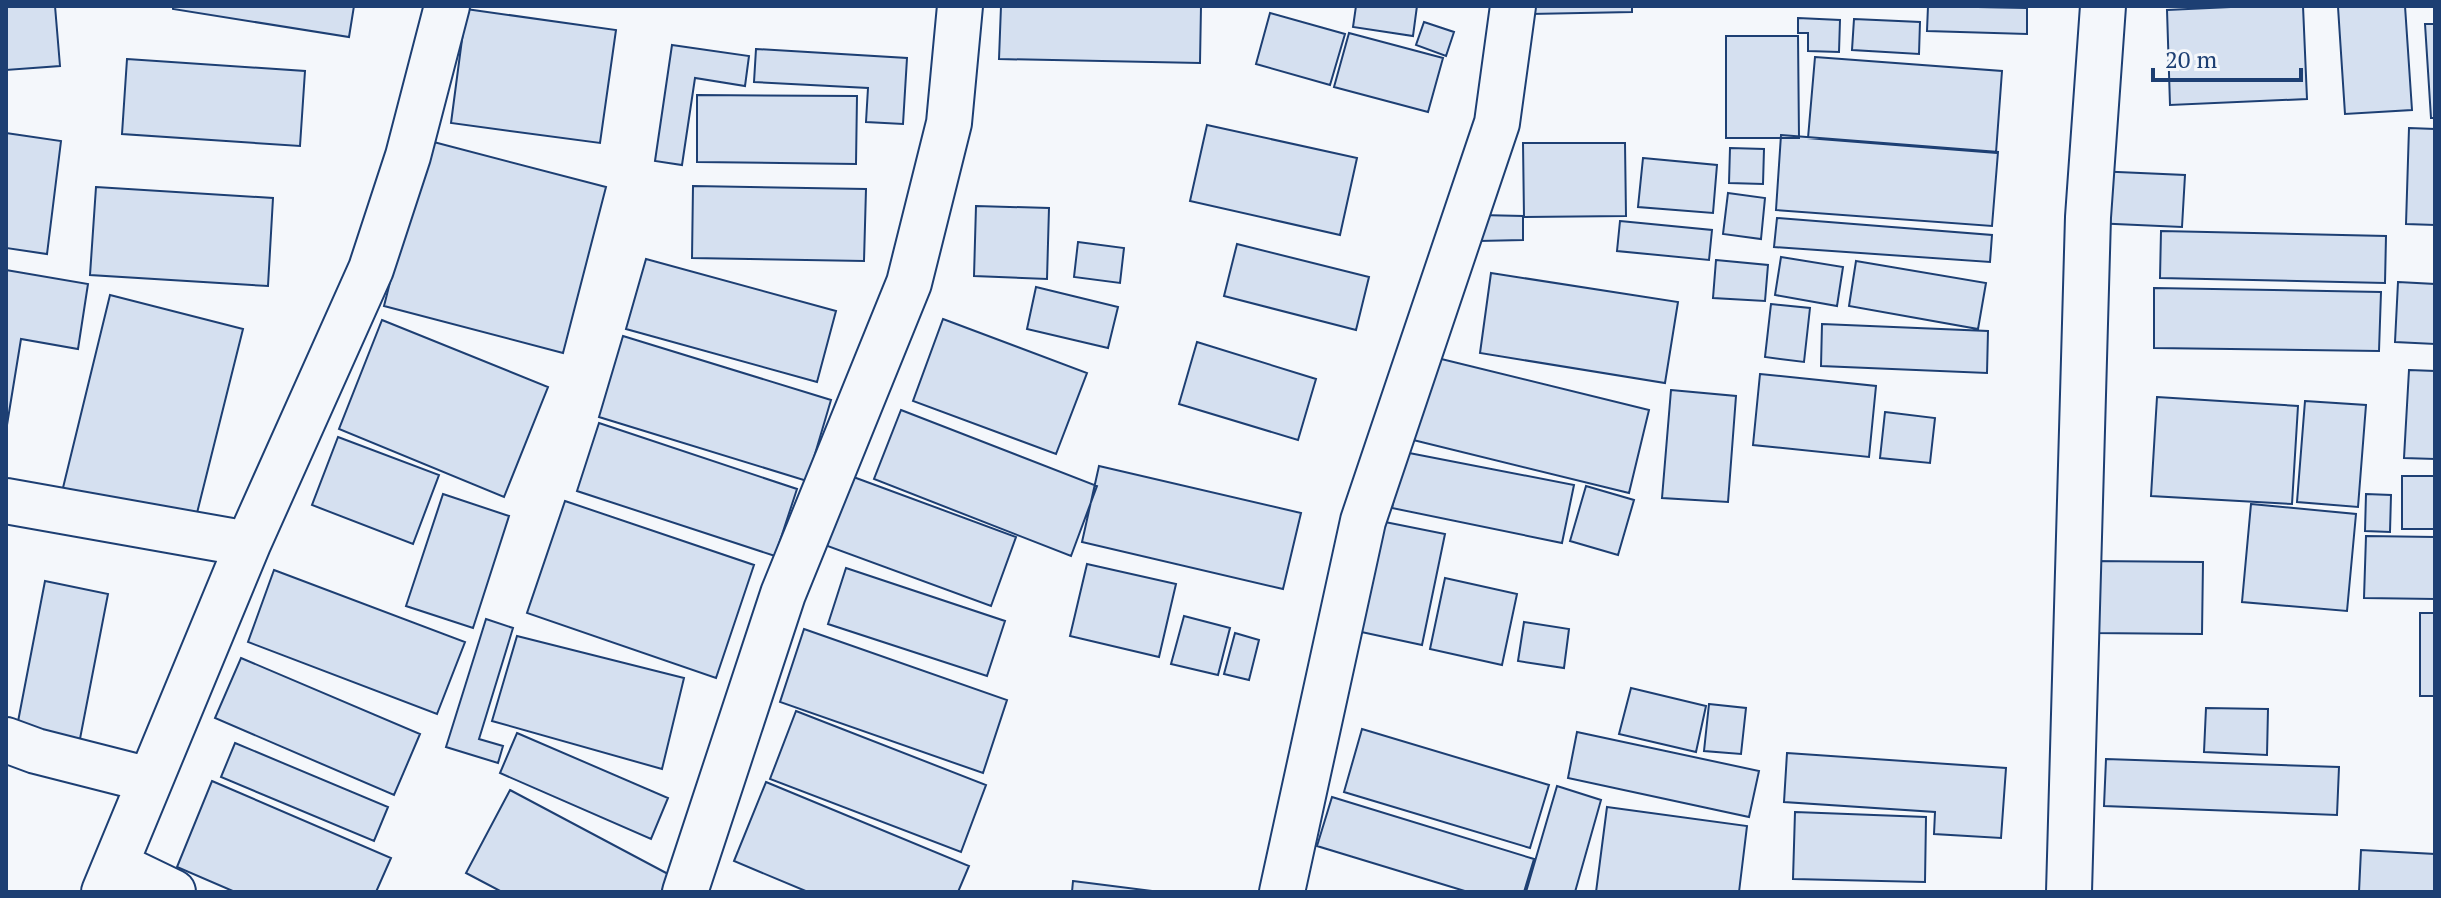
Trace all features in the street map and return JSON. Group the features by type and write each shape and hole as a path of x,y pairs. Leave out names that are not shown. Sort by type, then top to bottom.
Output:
{"street":[{"path":"173,892 110,879 248,544 371,269 408,156 447,6"},
{"path":"685,892 783,594 909,283 949,123 960,6"},
{"path":"1282,892 1363,521 1497,123 1513,6"},
{"path":"2069,892 2088,217 2103,6"},
{"path":"6,501 248,544"},
{"path":"6,740 36,751 150,780"}],"building":[{"path":"6,6 55,6 60,66 6,70"},
{"path":"173,6 354,6 349,37 173,9"},
{"path":"1001,6 1201,6 1200,63 999,59"},
{"path":"1356,6 1417,6 1413,36 1353,27"},
{"path":"1530,6 1632,6 1632,12 1530,14"},
{"path":"1928,6 2027,8 2027,34 1927,31"},
{"path":"2303,6 2307,99 2170,105 2167,10"},
{"path":"2405,6 2412,110 2345,114 2338,7"},
{"path":"466,9 616,30 600,143 451,123"},
{"path":"1270,13 1345,34 1330,85 1256,64"},
{"path":"1798,18 1840,20 1839,52 1808,51 1808,33 1798,33"},
{"path":"1854,19 1920,22 1919,54 1852,50"},
{"path":"1424,22 1454,32 1446,56 1416,45"},
{"path":"2425,24 2435,24 2435,118 2431,118"},
{"path":"1349,33 1443,58 1428,112 1334,87"},
{"path":"1726,36 1798,36 1799,138 1726,138"},
{"path":"672,45 749,56 745,86 695,78 682,165 655,161"},
{"path":"756,49 907,58 903,124 866,122 868,88 754,82"},
{"path":"1815,57 2002,71 1996,153 1808,138"},
{"path":"127,59 305,71 300,146 122,134"},
{"path":"697,95 857,96 856,164 697,162"},
{"path":"1207,125 1357,158 1340,235 1190,201"},
{"path":"2409,128 2435,129 2435,225 2406,224"},
{"path":"6,133 61,141 47,254 6,248"},
{"path":"1781,135 1998,152 1992,226 1776,210"},
{"path":"426,140 606,187 563,353 384,306"},
{"path":"1523,143 1625,143 1626,216 1524,217"},
{"path":"1730,148 1764,149 1763,184 1729,183"},
{"path":"1643,158 1717,165 1713,213 1638,207"},
{"path":"2095,171 2185,175 2182,227 2093,223"},
{"path":"693,186 866,189 864,261 692,258"},
{"path":"96,187 273,198 268,286 90,275"},
{"path":"1728,193 1765,198 1761,239 1723,234"},
{"path":"976,206 1049,208 1047,279 974,276"},
{"path":"1480,215 1523,216 1523,240 1479,241"},
{"path":"1777,218 1992,235 1990,262 1774,247"},
{"path":"1620,221 1712,230 1709,260 1617,251"},
{"path":"2161,231 2386,236 2385,283 2160,278"},
{"path":"1078,242 1124,248 1120,283 1074,277"},
{"path":"1237,244 1369,277 1356,330 1224,296"},
{"path":"1781,257 1843,267 1837,306 1775,295"},
{"path":"646,259 836,311 817,382 626,329"},
{"path":"1716,260 1768,265 1765,301 1713,298"},
{"path":"1856,261 1986,283 1978,329 1849,306"},
{"path":"6,270 88,284 78,349 21,339 6,431"},
{"path":"1491,273 1678,302 1665,383 1480,353"},
{"path":"2398,282 2435,284 2435,344 2395,342"},
{"path":"1036,287 1118,307 1108,348 1027,329"},
{"path":"2154,288 2381,292 2379,351 2154,348"},
{"path":"110,295 243,329 193,529 61,496"},
{"path":"1771,304 1810,308 1804,362 1765,357"},
{"path":"943,319 1087,373 1056,454 913,401"},
{"path":"382,320 548,387 504,497 339,429"},
{"path":"1822,324 1988,331 1987,373 1821,366"},
{"path":"623,336 831,400 807,481 599,417"},
{"path":"1197,342 1316,379 1298,440 1179,404"},
{"path":"1425,355 1649,410 1629,493 1405,438"},
{"path":"2409,370 2435,371 2435,459 2404,458"},
{"path":"1760,374 1876,386 1869,457 1753,445"},
{"path":"1671,390 1736,396 1728,502 1662,498"},
{"path":"2157,397 2298,406 2292,504 2151,496"},
{"path":"2305,401 2366,405 2358,507 2297,502"},
{"path":"901,410 1097,486 1071,556 874,479"},
{"path":"1885,412 1935,418 1930,463 1880,458"},
{"path":"599,423 797,489 775,556 577,491"},
{"path":"338,437 439,475 413,544 312,505"},
{"path":"1404,452 1574,485 1562,543 1392,508"},
{"path":"1099,466 1301,513 1283,589 1082,542"},
{"path":"848,475 1016,537 991,606 822,544"},
{"path":"2402,476 2435,476 2435,529 2402,529"},
{"path":"1586,486 1634,500 1618,555 1570,541"},
{"path":"443,494 509,516 473,628 406,606"},
{"path":"2366,494 2391,495 2390,532 2365,531"},
{"path":"565,501 754,565 716,678 527,613"},
{"path":"2251,504 2356,514 2347,611 2242,602"},
{"path":"1375,520 1445,534 1422,645 1352,630"},
{"path":"2366,536 2435,537 2435,599 2364,598"},
{"path":"2091,561 2203,562 2202,634 2091,633"},
{"path":"1087,564 1176,584 1159,657 1070,636"},
{"path":"846,568 1005,621 987,676 828,624"},
{"path":"274,570 465,642 437,714 248,642"},
{"path":"1445,578 1517,594 1502,665 1430,649"},
{"path":"45,581 108,594 79,744 16,732"},
{"path":"2420,613 2435,613 2435,696 2420,696"},
{"path":"1184,616 1230,628 1218,675 1171,664"},
{"path":"486,619 513,628 479,739 503,746 498,763 446,747"},
{"path":"1524,622 1569,629 1564,668 1518,661"},
{"path":"804,629 1007,700 983,773 780,702"},
{"path":"1235,633 1259,640 1249,680 1224,674"},
{"path":"517,636 684,678 662,769 492,721"},
{"path":"241,658 420,734 394,795 215,718"},
{"path":"1631,688 1706,706 1696,752 1619,734"},
{"path":"1709,704 1746,708 1741,754 1704,751"},
{"path":"2206,708 2268,709 2267,755 2204,752"},
{"path":"796,711 986,785 961,852 770,779"},
{"path":"1362,729 1549,785 1530,848 1344,792"},
{"path":"1577,732 1759,771 1749,817 1568,778"},
{"path":"517,733 668,798 651,839 500,773"},
{"path":"235,743 388,807 374,841 221,777"},
{"path":"1787,753 2006,768 2001,838 1934,834 1935,812 1784,802"},
{"path":"2106,759 2339,767 2337,815 2104,806"},
{"path":"212,781 391,858 376,892 235,892 177,867"},
{"path":"766,782 969,866 958,892 808,892 734,861"},
{"path":"1557,786 1601,800 1575,892 1526,892"},
{"path":"510,790 670,875 661,892 502,892 466,873"},
{"path":"1332,797 1534,859 1524,892 1468,892 1317,846"},
{"path":"1607,807 1747,826 1739,892 1596,892"},
{"path":"1795,812 1926,817 1925,882 1793,879"},
{"path":"2361,850 2435,854 2435,892 2359,892"},
{"path":"1073,881 1160,892 1072,892"}]}
